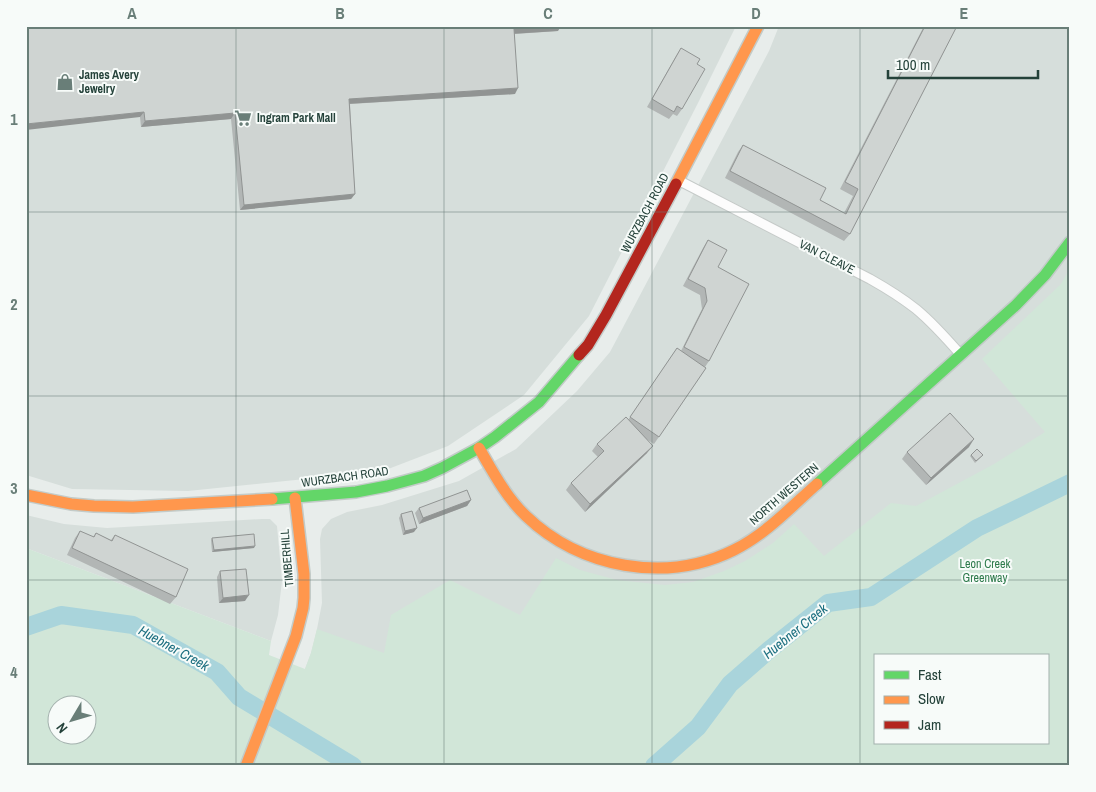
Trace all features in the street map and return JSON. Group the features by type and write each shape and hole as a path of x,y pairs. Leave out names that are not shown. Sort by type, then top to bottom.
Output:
{"street":[{"name":"WURZBACH ROAD","path":"26,495 71,504 132,507 295,498 356,492 424,476 478,448 495,437 538,402 588,344 606,315 758,26"},
{"name":"VAN CLEAVE","path":"678,180 894,293 937,328 961,355"},
{"name":"NORTH WESTERN","path":"478,448 503,488 527,517 557,541 574,550 610,563 628,567 648,568 686,566 722,555 740,547 771,526 1036,286 1070,242"},
{"name":"TIMBERHILL","path":"246,766 296,636 301,617 304,599 304,579 295,498"}],"shaded area":[{"path":"26,26 736,26 589,316 524,395 448,446 383,471 188,491 72,489 26,475"},
{"path":"779,26 1070,26 1070,445 1045,433 733,630 305,669 311,653 322,603 320,539 322,529 331,519 347,512 382,505 459,481 516,449 577,391 610,352 769,51"},
{"path":"26,515 64,524 107,528 270,519 277,526 282,581 278,615 271,641 26,548"}],"green space":[{"name":"Leon Creek Greenway","path":"1070,268 1070,766 26,766 26,548 271,641 269,655 305,669 317,629 384,653 391,615 450,580 520,615 556,558 580,570 617,580 665,585 693,582 745,561 773,543 794,524 824,556 891,503 916,506 994,464 1045,432 982,359 1061,284"}],"building":[{"name":"Ingram Park Mall","path":"26,26 546,26 514,29 518,88 349,99 355,194 244,205 235,113 145,121 144,112 26,124"},
{"path":"925,26 957,26 850,234 730,171 743,145 826,188 820,200 846,214 858,189 845,182"},
{"path":"681,48 700,59 697,64 705,69 682,109 677,106 674,112 652,99"},
{"path":"708,240 727,250 718,267 749,284 709,361 684,347 707,301 705,288 688,279"},
{"path":"677,348 706,368 659,437 630,417"},
{"path":"950,413 974,439 931,478 907,452"},
{"path":"626,417 653,446 590,504 571,483 604,451 597,444"},
{"path":"977,449 983,455 976,461 971,455"},
{"path":"467,490 471,500 423,518 419,508"},
{"path":"412,511 417,528 405,531 401,514"},
{"path":"80,531 94,537 96,533 112,541 115,535 188,569 176,597 72,548"},
{"path":"254,534 255,546 214,550 212,538"},
{"path":"246,569 249,595 223,598 220,571"}],"waterway":[{"name":"Huebner Creek","path":"654,766 698,727 730,684 828,603 871,597 977,528 1070,483"},
{"name":"Huebner Creek","path":"26,627 61,615 133,625 217,672 239,697 353,766"}],"traffic: fast":[{"path":"817,484 1016,305 1045,275 1070,242"},
{"path":"272,499 356,492 424,476 442,468 479,448 539,402 579,355"}],"traffic: slow":[{"path":"676,184 758,26"},
{"path":"479,448 512,501 526,516 548,534 572,548 598,559 625,565 653,568 680,566 708,560 746,544 788,511 817,484"},
{"path":"26,495 71,504 133,507 272,499"},
{"path":"246,766 296,636 303,608 304,574 295,498"}],"traffic: jam":[{"path":"579,355 588,345 606,315 676,184"}],"place":[{"name":"James Avery Jewelry","path":"65,82"},
{"name":"Ingram Park Mall","path":"243,118"}]}
